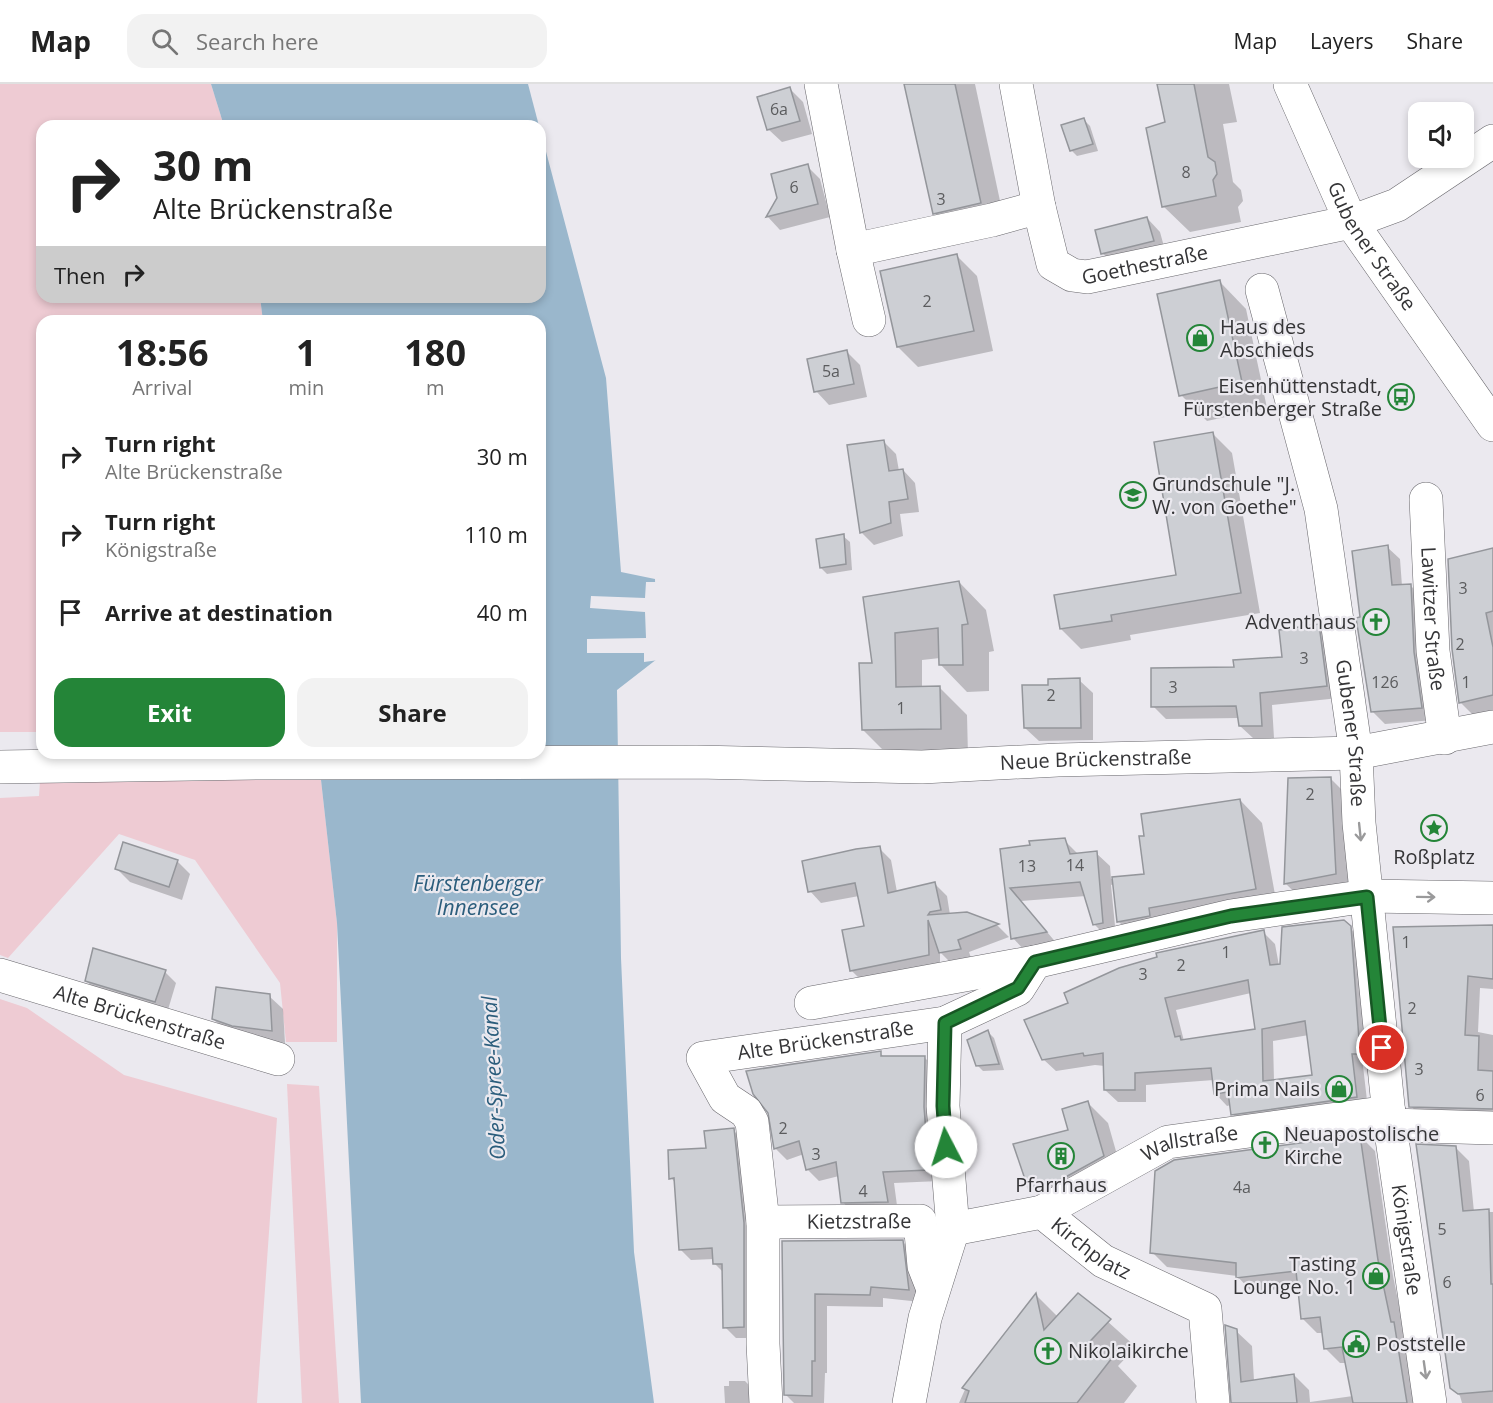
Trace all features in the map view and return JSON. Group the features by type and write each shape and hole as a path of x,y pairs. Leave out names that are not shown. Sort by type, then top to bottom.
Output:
{"street":[{"path":"821,84 869,320"},
{"name":"Goethestraße","path":"1016,84 1039,207 1053,264 1072,275 1087,277 1351,222"},
{"name":"Gubener Straße","path":"1290,84 1351,222 1493,425"},
{"path":"1351,222 1397,205 1493,141"},
{"path":"853,250 992,220 1039,207"},
{"name":"Gubener Straße","path":"1262,290 1321,508 1356,753 1359,823 1367,897"},
{"name":"Lawitzer Straße","path":"1426,499 1433,651 1445,738"},
{"name":"Neue Brückenstraße","path":"0,767 258,763 697,762 922,767 1058,760 1356,753 1445,738 1493,727"},
{"name":"Alte Brückenstraße","path":"811,1004 1035,962 1231,916 1367,897 1493,898"},
{"name":"Königstraße","path":"1367,897 1389,1119 1430,1403"},
{"name":"Alte Brückenstraße","path":"764,1222 752,1122 747,1112 729,1102 703,1058 945,1023 1018,988 1035,962"},
{"name":"Alte Brückenstraße","path":"0,975 278,1059"},
{"path":"909,1403 925,1318 953,1228 943,1106 945,1023"},
{"name":"Wallstraße","path":"1042,1212 1168,1142 1389,1119 1493,1128"},
{"name":"Kirchplatz","path":"953,1228 1042,1212 1103,1261 1205,1309 1213,1403"},
{"name":"Kietzstraße","path":"764,1222 920,1221 924,1266 933,1289"},
{"path":"764,1222 763,1344 766,1403"}],"shaded area":[{"path":"0,84 211,84 222,120 36,120 36,303 261,303 262,315 36,315 36,732 0,732"},
{"path":"42,759 319,759 337,923 337,1042 286,1042 280,983 195,860 119,834 8,958 0,955 0,798 39,796"},
{"path":"0,999 27,1008 124,1075 277,1118 257,1403 0,1403"},
{"path":"287,1084 319,1086 339,1403 302,1403"}],"water":[{"path":"211,84 528,84 537,120 222,120"},
{"name":"Fürstenberger Innensee","path":"546,152 606,378 621,572 655,579 657,659 617,690 621,958 634,1252 654,1403 361,1403 337,923 319,759 546,759 546,315 262,315 261,303 546,303"}],"pier":[{"path":"646,582 658,582 659,660 644,662 644,653 587,653 587,639 646,638 645,612 590,608 591,596 645,598"}],"building":[{"path":"904,84 955,84 981,203 933,214"},
{"path":"1157,84 1194,84 1208,157 1215,162 1217,174 1213,180 1216,196 1162,207 1146,128 1165,122"},
{"path":"790,87 800,121 767,130 757,97"},
{"path":"1084,118 1093,144 1070,151 1061,125"},
{"path":"808,164 818,204 766,217 777,198 771,174"},
{"path":"1147,217 1154,241 1101,254 1095,230"},
{"path":"957,254 974,331 897,347 880,271"},
{"name":"Haus des Abschieds","path":"1220,280 1242,382 1179,396 1157,294"},
{"path":"847,350 854,384 814,392 807,359"},
{"path":"1213,432 1241,593 1111,615 1112,621 1060,629 1054,595 1176,575 1154,442"},
{"path":"884,440 889,471 903,469 908,499 889,502 891,523 860,533 847,445"},
{"path":"844,534 846,564 820,568 816,539"},
{"path":"1388,545 1392,585 1411,584 1414,652 1422,708 1371,712 1356,618 1360,617 1352,551"},
{"path":"1493,548 1493,611 1486,613 1493,647 1493,695 1459,703 1452,649 1448,559"},
{"path":"959,581 968,624 962,625 963,665 939,665 938,628 895,633 896,687 940,686 941,729 862,730 859,663 872,663 863,597"},
{"path":"1319,624 1327,686 1260,693 1262,726 1239,726 1236,706 1151,707 1151,668 1234,667 1233,660 1282,657 1279,630"},
{"path":"1080,678 1081,728 1024,728 1022,685 1048,685 1048,679"},
{"path":"1331,777 1336,874 1284,884 1288,778"},
{"path":"1240,799 1256,889 1149,908 1150,916 1117,922 1112,877 1144,874 1139,836 1144,836 1141,814"},
{"path":"1065,838 1070,854 1097,851 1103,923 1093,925 1080,882 1010,888 1047,932 1011,939 1000,849 1030,845 1029,841"},
{"path":"123,842 178,860 169,887 115,869"},
{"path":"880,846 888,893 935,882 941,910 930,912 928,915 967,912 999,924 958,940 961,949 939,953 928,920 929,955 850,971 842,930 864,926 855,883 808,892 802,861"},
{"path":"1344,920 1351,926 1360,1054 1352,1054 1357,1097 1231,1115 1228,1092 1214,1094 1211,1068 1135,1073 1135,1090 1104,1090 1103,1053 1084,1056 1083,1053 1042,1060 1024,1020 1068,1003 1064,993 1119,968 1157,957 1156,953 1264,930 1270,965 1280,964 1282,927","holes":["1248,980 1255,1029 1181,1040 1180,1036 1175,1037 1165,998","1305,1021 1312,1075 1263,1081 1262,1029"]},
{"path":"1493,925 1493,979 1468,976 1465,1035 1479,1036 1478,1070 1493,1071 1493,1109 1409,1107 1393,927"},
{"path":"93,948 166,970 155,1002 85,981"},
{"path":"216,987 270,994 272,1031 232,1026 212,1019"},
{"path":"988,1030 999,1064 976,1066 967,1040"},
{"path":"881,1051 881,1056 925,1056 924,1107 929,1170 883,1172 888,1202 841,1203 836,1162 806,1170 799,1141 774,1149 768,1113 753,1094 746,1071"},
{"name":"Pfarrhaus","path":"1088,1101 1104,1156 1062,1179 1028,1188 1013,1144 1068,1130 1062,1109"},
{"path":"734,1128 744,1223 744,1327 723,1328 722,1264 713,1264 712,1248 679,1250 674,1178 669,1179 668,1150 706,1148 704,1131"},
{"path":"1360,1135 1378,1260 1391,1322 1394,1322 1407,1403 1353,1403 1342,1347 1324,1349 1320,1317 1301,1319 1296,1271 1236,1278 1236,1263 1150,1253 1155,1171 1174,1160"},
{"path":"1416,1144 1456,1146 1463,1211 1489,1209 1491,1284 1493,1284 1493,1391 1458,1394 1450,1388"},
{"path":"903,1240 909,1290 871,1287 870,1295 815,1294 815,1361 812,1361 812,1396 784,1395 782,1241"},
{"name":"Nikolaikirche","path":"1036,1293 1044,1330 1078,1293 1111,1319 1078,1354 1112,1358 1077,1403 965,1403 969,1391 962,1388"},
{"path":"1225,1325 1237,1329 1241,1382 1294,1374 1297,1403 1231,1403"}],"place":[{"name":"Haus des Abschieds","path":"1200,338"},
{"name":"Eisenhüttenstadt, Fürstenberger Straße","path":"1401,397"},
{"name":"Grundschule \"J. W. von Goethe\"","path":"1133,495"},
{"name":"Adventhaus","path":"1376,622"},
{"name":"Roßplatz","path":"1434,828"},
{"name":"Prima Nails","path":"1339,1089"},
{"name":"Neuapostolische Kirche","path":"1265,1145"},
{"name":"Pfarrhaus","path":"1061,1156"},
{"name":"Tasting Lounge No. 1","path":"1376,1276"},
{"name":"Poststelle","path":"1356,1344"},
{"name":"Nikolaikirche","path":"1048,1351"}],"route":[{"path":"946,1147 943,1106 945,1023 1018,988 1035,962 1231,916 1367,897 1382,1048"}],"water label":[{"name":"Oder-Spree-Kanal","path":"494,1078"}]}
